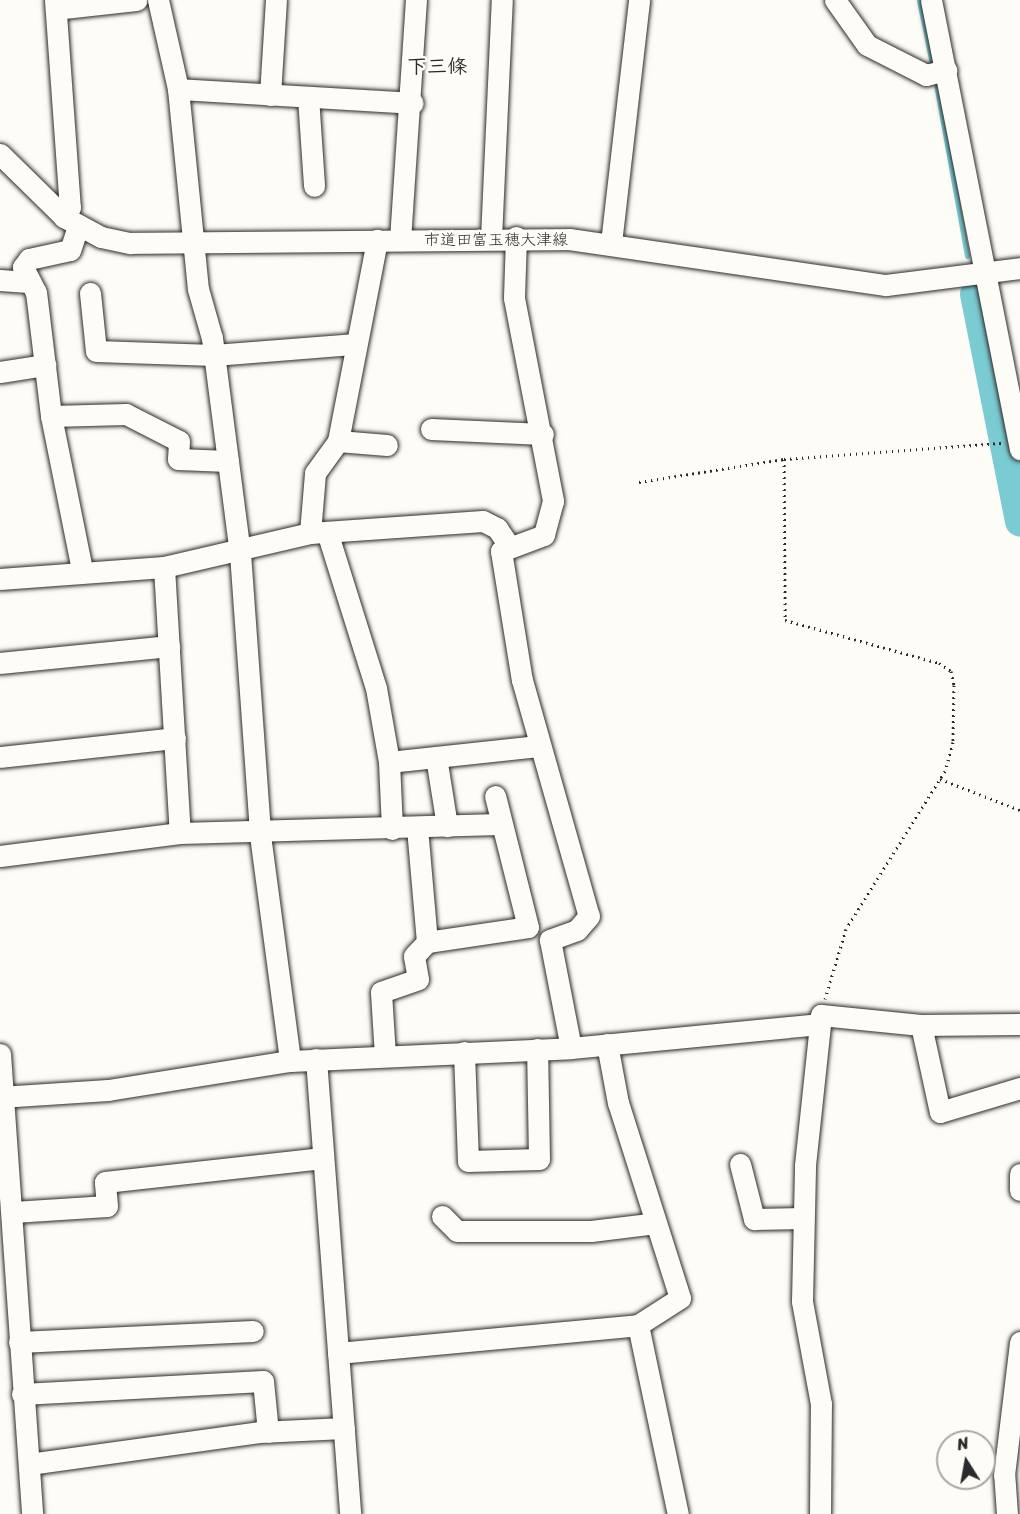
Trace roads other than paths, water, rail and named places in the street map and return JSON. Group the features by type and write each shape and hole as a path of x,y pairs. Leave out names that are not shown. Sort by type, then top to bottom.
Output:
{"street":[{"path":"82,570 51,416 36,292 28,282 23,267 30,259 70,250 71,221 56,5 136,0"},
{"path":"158,0 178,89 192,245 214,355 240,553 260,835 290,1061"},
{"path":"270,95 276,0"},
{"path":"400,240 413,103 416,0"},
{"path":"490,238 502,0"},
{"path":"611,243 639,0"},
{"path":"835,0 867,45 938,72"},
{"path":"931,0 938,72 985,273 1011,446"},
{"path":"178,89 413,103"},
{"path":"308,97 314,186"},
{"name":"市道田富玉穂大津線","path":"0,154 71,221 130,243 192,245 516,237 611,243 851,283 886,285 1020,268"},
{"path":"516,237 514,298 543,434 552,521 544,535 501,551 538,746 589,916 577,930 550,939 571,1048"},
{"path":"377,240 353,344 338,441 315,473 319,534 376,688 389,762 392,829"},
{"path":"0,280 28,282"},
{"path":"90,293 96,351 214,355 353,344"},
{"path":"0,372 45,365"},
{"path":"51,416 126,414 179,441 178,459 228,461"},
{"path":"431,429 543,434"},
{"path":"338,441 387,445"},
{"path":"0,579 82,570 164,567 191,557 240,553 319,534 483,521 497,528 510,547"},
{"path":"164,567 180,833"},
{"path":"0,663 169,646"},
{"path":"0,758 175,738"},
{"path":"389,762 538,746"},
{"path":"436,757 447,826"},
{"path":"385,1056 381,992 418,979 414,956 427,942 528,927 499,824 495,796"},
{"path":"0,856 180,833 260,835 499,824"},
{"path":"417,828 427,942"},
{"path":"3,1097 108,1090 290,1061 571,1048 820,1020 921,1025 1020,1024"},
{"path":"820,1020 803,1218 802,1301 821,1404 820,1514"},
{"path":"921,1025 940,1112 1020,1088"},
{"path":"338,1353 638,1325 680,1298 656,1223 644,1170 618,1104 607,1044"},
{"path":"464,1052 468,1161 539,1159 537,1049"},
{"path":"0,1054 13,1212 22,1394 32,1514"},
{"path":"316,1059 350,1514"},
{"path":"13,1212 107,1206 105,1182 323,1158"},
{"path":"740,1164 754,1219 803,1218"},
{"path":"1020,1174 1020,1190"},
{"path":"442,1216 457,1231 591,1231 656,1223"},
{"path":"638,1325 678,1514"},
{"path":"19,1342 253,1331"},
{"path":"1007,1514 1004,1475 1020,1342"},
{"path":"22,1394 263,1381 268,1432"},
{"path":"29,1464 268,1432 344,1428"}],"waterway":[{"path":"919,0 933,69"},
{"path":"935,78 967,256"},
{"path":"975,294 1020,522"}],"district":[{"name":"下三條","path":"437,66"}]}
